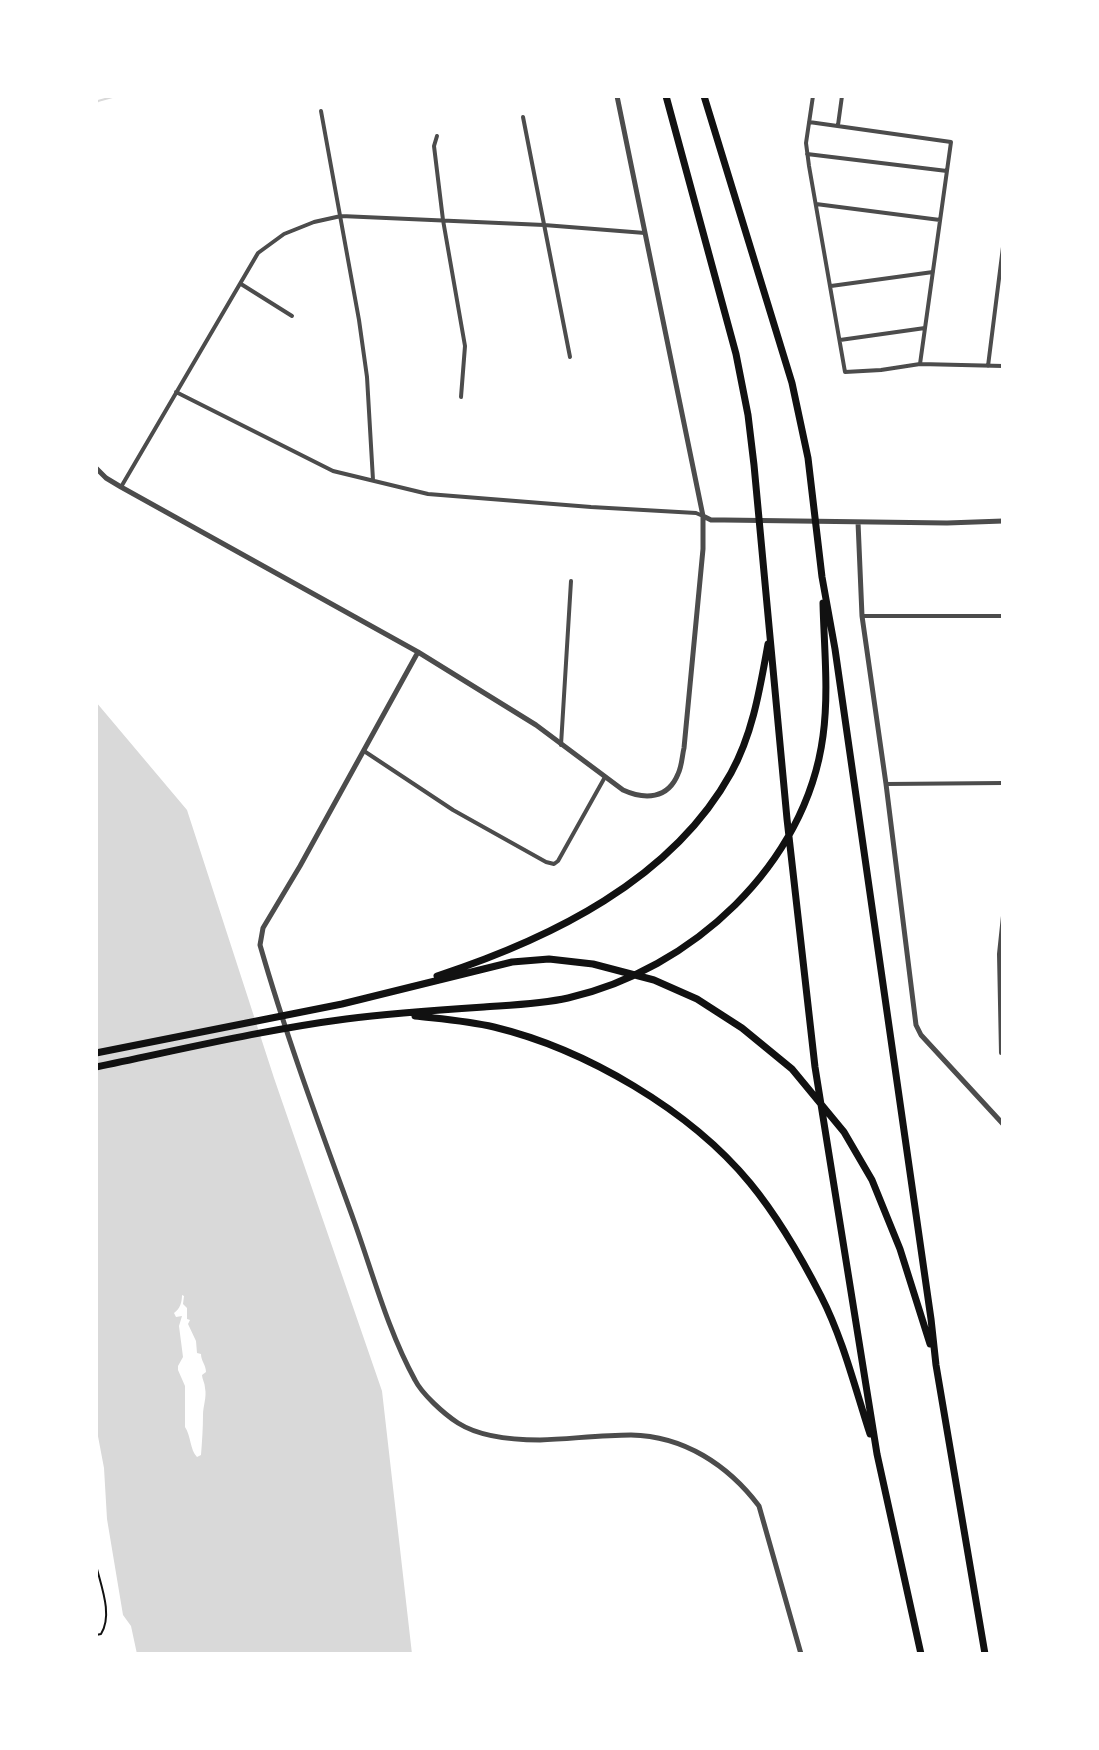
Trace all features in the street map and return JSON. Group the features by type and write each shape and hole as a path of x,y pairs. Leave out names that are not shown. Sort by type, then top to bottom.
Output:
{"highway":[{"path":"666,96 727,317 742,385 754,465 788,834 815,1067 877,1454 921,1654"},
{"path":"704,96 792,383 808,458 822,577 835,649 936,1365 985,1654"},
{"path":"96,1067 345,1019 567,998 632,977 695,940 747,893 766,869 793,827 805,800 823,738 827,696 822,577"},
{"path":"377,995 474,963 565,923 606,900 677,844 705,812 731,773 748,735 769,638"},
{"path":"96,1053 342,1004 512,962 549,959 593,964 654,980 697,999 742,1028 792,1069 844,1132 872,1180 900,1249 936,1365"},
{"path":"393,1014 493,1027 539,1040 636,1087 680,1117 716,1148 749,1182 778,1221 823,1299 877,1454"}],"street":[{"path":"96,468 121,487 418,652 531,722 623,790 638,797 651,797 668,789 679,773 684,748 702,564 703,516 617,96"},
{"path":"813,96 807,154 845,372 920,364 1003,366"},
{"path":"838,125 842,96"},
{"path":"321,111 359,320 367,377 373,480"},
{"path":"523,117 570,357"},
{"path":"809,122 951,142 920,364"},
{"path":"437,136 434,146 443,220 465,346 461,397"},
{"path":"807,154 947,171"},
{"path":"816,204 940,220"},
{"path":"121,487 258,253 284,234 314,222 341,216 645,233"},
{"path":"988,366 1003,247"},
{"path":"831,286 933,272"},
{"path":"241,284 292,316"},
{"path":"840,340 925,328"},
{"path":"176,392 333,471 428,494 696,513 711,520 1003,521"},
{"path":"858,522 862,616 916,1025 921,1035 1003,1124"},
{"path":"561,745 571,581"},
{"path":"862,616 1003,616"},
{"path":"418,652 263,928 260,945 291,1048 382,1299 416,1383 444,1413 457,1422 494,1436 516,1440 638,1436 660,1439 694,1449 714,1460 746,1489 759,1506 801,1654"},
{"path":"364,751 453,810 554,864 605,777"},
{"path":"886,784 1003,783"},
{"path":"1001,1053 999,954 1003,916"}],"path":[{"path":"96,1565 105,1604 106,1625 101,1634 96,1635"}],"shaded area":[{"path":"96,702 187,810 274,1078 382,1391 412,1654 137,1654 131,1626 123,1615 107,1519 104,1468 97,1431","holes":["184,1296 183,1304 190,1320 188,1324 206,1372 202,1375 206,1395 201,1455 197,1457 185,1427 185,1386 178,1370 183,1357 179,1326 182,1316 176,1317 174,1313"]}],"waterway":[{"path":"96,104 116,96"}]}
